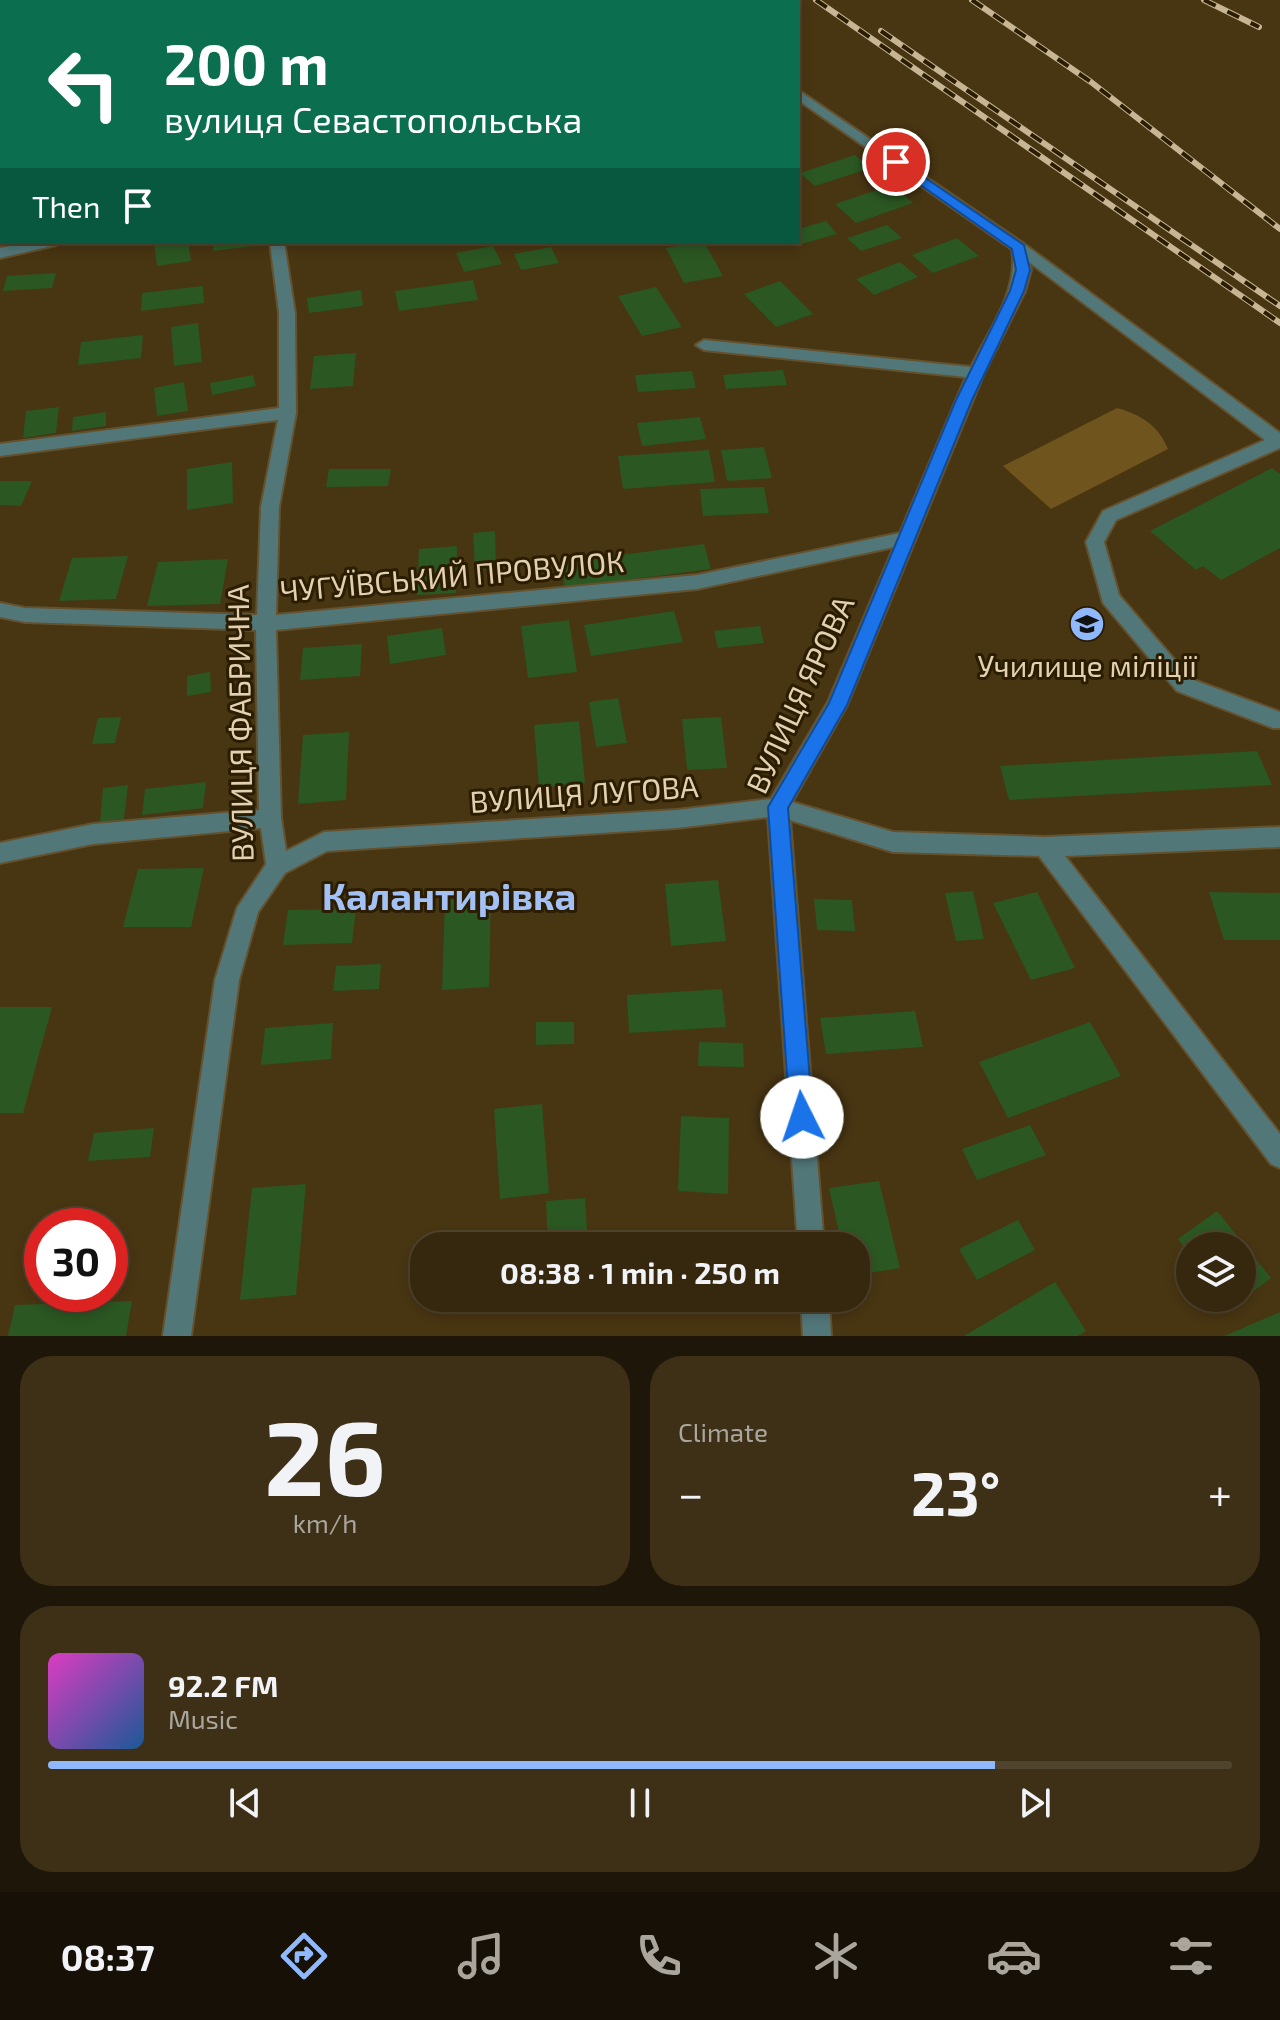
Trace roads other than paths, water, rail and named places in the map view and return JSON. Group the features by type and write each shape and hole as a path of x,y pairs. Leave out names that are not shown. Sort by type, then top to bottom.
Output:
{"street":[{"path":"800,95 1019,247 1279,442 1109,516 1095,542 1110,598 1184,685 1280,720"},
{"path":"0,253 42,244"},
{"name":"ВУЛИЦЯ ФАБРИЧНА","path":"177,1336 227,980 248,908 277,866 270,818 266,623 270,507 288,413 287,313 277,244"},
{"name":"ВУЛИЦЯ ЯРОВА","path":"810,1232 778,807 837,705 976,373 1017,291 1023,270 1019,247"},
{"path":"704,345 976,373"},
{"path":"0,450 288,413"},
{"name":"ЧУГУЇВСЬКИЙ ПРОВУЛОК","path":"0,610 25,615 266,623 697,582 906,538"},
{"name":"ВУЛИЦЯ ЛУГОВА","path":"277,866 324,842 677,819 778,807 893,842 1045,847 1280,837"},
{"path":"0,853 93,834 270,818"},
{"path":"1045,847 1280,1155"},
{"path":"816,1312 817,1336"}],"railway":[{"path":"816,0 1280,323"},
{"path":"972,0 1091,82 1280,229"},
{"path":"1204,0 1259,27"},
{"path":"881,31 1280,306"}],"place":[{"name":"Училище міліції","path":"1087,624"}],"district":[{"name":"Калантирівка","path":"449,895"}]}
